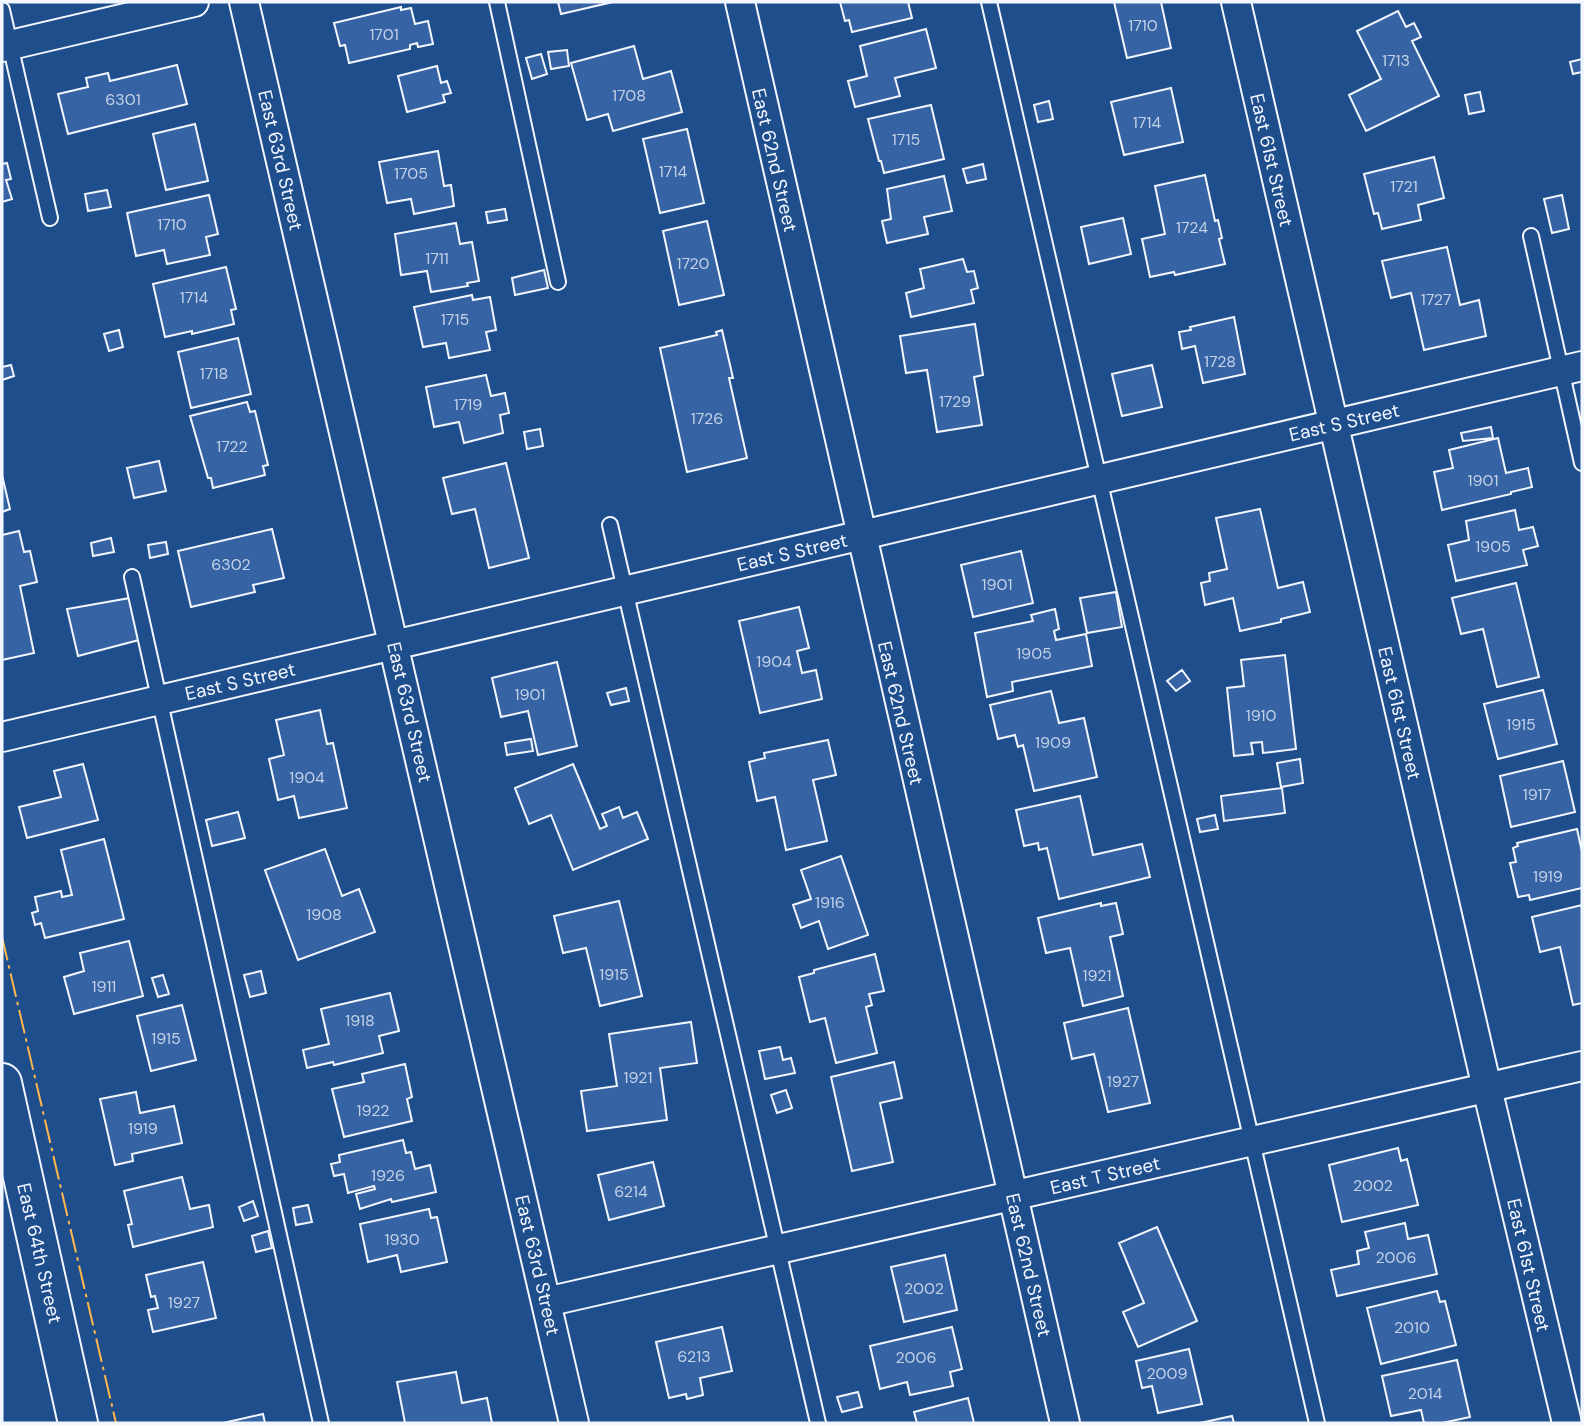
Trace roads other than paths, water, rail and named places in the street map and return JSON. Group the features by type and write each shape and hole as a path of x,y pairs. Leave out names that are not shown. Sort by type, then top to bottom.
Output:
{"street":[{"path":"6,46 194,2"},
{"name":"East 63rd Street","path":"244,2 574,1423"},
{"name":"East 62nd Street","path":"740,2 1065,1423"},
{"name":"East 61st Street","path":"1236,2 1567,1423"},
{"name":"East S Street","path":"2,737 1572,369"},
{"name":"East T Street","path":"546,1302 1582,1066"},
{"name":"East 64th Street","path":"2,1083 78,1423"}],"lane":[{"path":"497,2 558,282"},
{"path":"989,2 1317,1423"},
{"path":"2,10 6,46 50,218"},
{"path":"1531,236 1572,369 1582,463"},
{"path":"610,525 818,1423"},
{"path":"132,577 321,1423"}]}
